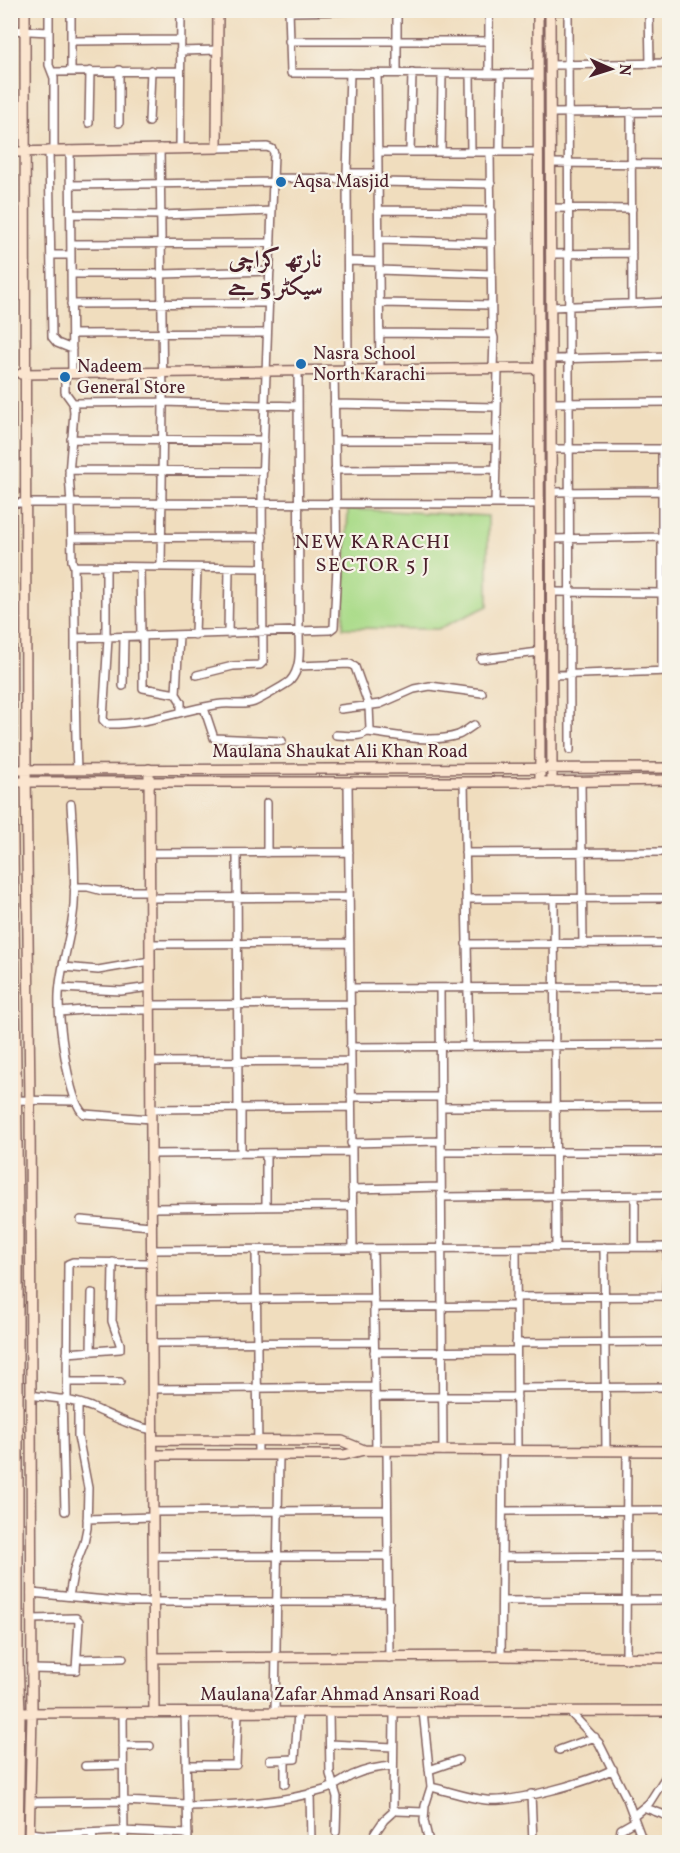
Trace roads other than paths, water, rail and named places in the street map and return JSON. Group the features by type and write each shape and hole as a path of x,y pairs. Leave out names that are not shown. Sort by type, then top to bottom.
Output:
{"street":[{"path":"25,10 26,782 30,1100 32,1713 29,1838 123,1831 188,1834"},
{"path":"49,10 49,65 54,78 51,150 52,337 57,343 72,349"},
{"path":"71,72 71,11 179,10 180,148"},
{"path":"217,148 218,10"},
{"path":"397,10 397,74"},
{"path":"409,10 289,11 291,73 538,74"},
{"path":"489,10 489,74"},
{"path":"538,10 537,368 540,782"},
{"path":"552,782 550,11 579,10"},
{"path":"649,10 650,64"},
{"path":"10,73 11,11"},
{"path":"568,11 570,750"},
{"path":"11,30 49,32"},
{"path":"71,41 180,40"},
{"path":"289,40 489,41"},
{"path":"180,51 218,50"},
{"path":"550,65 669,63"},
{"path":"119,70 119,123"},
{"path":"150,122 151,70"},
{"path":"88,123 90,71"},
{"path":"52,72 180,71"},
{"path":"377,73 380,370"},
{"path":"348,369 347,176 350,74"},
{"path":"410,152 412,74"},
{"path":"441,152 442,74"},
{"path":"470,74 471,152"},
{"path":"500,151 501,74"},
{"path":"631,112 632,304"},
{"path":"551,113 669,112"},
{"path":"10,152 267,147 274,153 262,503 262,664 233,666 196,675"},
{"path":"160,148 163,334 161,567"},
{"path":"70,150 72,349 65,392 73,404 74,412 69,470 76,638 74,710 77,770"},
{"path":"378,152 538,152"},
{"path":"490,152 492,305 497,407 495,503"},
{"path":"551,163 669,164"},
{"path":"70,185 273,180 378,172"},
{"path":"379,182 491,184"},
{"path":"10,199 14,1660 15,1791 18,1842"},
{"path":"551,208 632,209"},
{"path":"378,210 492,211"},
{"path":"71,214 272,211"},
{"path":"379,240 492,243"},
{"path":"71,244 271,243"},
{"path":"551,254 632,253"},
{"path":"51,255 71,255"},
{"path":"349,261 379,266 492,274"},
{"path":"71,274 270,271"},
{"path":"551,307 669,302"},
{"path":"71,304 269,303"},
{"path":"380,303 492,305"},
{"path":"72,334 267,333"},
{"path":"380,333 493,334"},
{"path":"552,359 669,356"},
{"path":"12,374 537,368"},
{"path":"106,567 107,637 103,720 105,723 139,723 224,704 248,704 258,701 289,682 298,666 299,632 298,370"},
{"path":"76,638 299,632 330,630 334,627 337,567 334,370"},
{"path":"73,404 163,402 297,406"},
{"path":"552,403 669,402"},
{"path":"334,404 497,407"},
{"path":"71,439 264,440"},
{"path":"335,440 496,440"},
{"path":"552,449 666,449 666,483 662,491 666,576 662,593 666,621 666,671 552,675"},
{"path":"335,470 496,469"},
{"path":"69,470 263,471"},
{"path":"552,492 662,491"},
{"path":"12,503 539,504"},
{"path":"552,539 664,532"},
{"path":"72,538 263,537"},
{"path":"74,566 263,568"},
{"path":"140,567 143,688 176,693"},
{"path":"195,635 197,568"},
{"path":"228,634 229,568"},
{"path":"552,592 662,593"},
{"path":"179,635 176,693 181,702 181,712"},
{"path":"123,686 124,637"},
{"path":"481,659 539,652"},
{"path":"298,666 353,665 369,706 368,732"},
{"path":"12,678 26,678"},
{"path":"341,709 369,706 430,686 482,693"},
{"path":"204,708 214,738 282,741"},
{"path":"336,735 361,736 368,732 427,738 443,737 458,734 474,725"},
{"name":"Maulana Shaukat Ali Khan Road","path":"11,770 669,768"},
{"path":"149,769 154,1713"},
{"name":"Maulana Shaukat Ali Khan Road","path":"11,782 669,780"},
{"path":"348,782 352,1249"},
{"path":"464,782 469,1046"},
{"path":"581,782 583,944"},
{"path":"267,803 267,852"},
{"path":"71,804 73,922 60,988 60,1012 66,1065 78,1110 84,1114 151,1114 240,1108 351,1107"},
{"path":"150,853 348,852"},
{"path":"465,853 669,852"},
{"path":"237,853 241,1153"},
{"path":"74,886 88,887 98,891 150,895 238,898 349,897"},
{"path":"466,899 669,898"},
{"path":"554,899 556,1248"},
{"path":"150,944 349,943"},
{"path":"466,944 669,943"},
{"path":"64,968 98,970 150,961"},
{"path":"60,988 121,991 150,987"},
{"path":"350,988 669,987"},
{"path":"440,988 443,1451"},
{"path":"60,1012 238,1005 350,1004"},
{"path":"350,1047 669,1045"},
{"path":"151,1062 350,1062"},
{"path":"351,1097 441,1097"},
{"path":"13,1100 75,1101"},
{"path":"441,1107 669,1106"},
{"path":"351,1143 441,1141"},
{"path":"151,1154 351,1152"},
{"path":"441,1152 669,1152"},
{"path":"266,1153 266,1207"},
{"path":"352,1189 441,1187"},
{"path":"441,1197 669,1195"},
{"path":"634,1247 635,1196"},
{"path":"152,1208 352,1206"},
{"path":"81,1220 152,1226"},
{"path":"604,1247 606,1451"},
{"path":"152,1250 669,1247 668,1296 516,1297"},
{"path":"516,1248 517,1451"},
{"path":"374,1249 375,1450"},
{"path":"256,1250 258,1454"},
{"path":"65,1511 64,1399 67,1382 68,1264 73,1262 152,1263"},
{"path":"67,1353 117,1351 120,1348 112,1321 112,1262"},
{"path":"91,1352 93,1293"},
{"path":"152,1300 374,1298"},
{"path":"374,1307 516,1306"},
{"path":"152,1343 374,1342"},
{"path":"374,1352 442,1352 605,1342 669,1342"},
{"path":"67,1382 120,1382"},
{"path":"152,1389 375,1387"},
{"path":"517,1388 669,1387"},
{"path":"30,1395 64,1399 127,1424 153,1430"},
{"path":"375,1397 517,1396"},
{"path":"69,1596 74,1569 84,1544 87,1520 88,1488 78,1436 78,1403"},
{"path":"153,1440 342,1441 364,1450"},
{"path":"153,1455 344,1455 364,1450 669,1451"},
{"path":"387,1451 389,1658"},
{"path":"501,1656 503,1451"},
{"path":"626,1659 627,1451"},
{"path":"275,1712 279,1455"},
{"path":"87,1520 153,1515 387,1510"},
{"path":"503,1511 669,1510"},
{"path":"153,1556 388,1556"},
{"path":"502,1557 669,1556"},
{"path":"31,1593 114,1601 388,1602"},
{"path":"502,1601 669,1600"},
{"path":"31,1619 79,1619 77,1668 74,1670 31,1669"},
{"path":"154,1658 501,1656 669,1658"},
{"path":"78,1659 123,1658"},
{"path":"423,1711 431,1787 424,1812 429,1842"},
{"path":"568,1711 595,1737 613,1769 643,1842"},
{"name":"Maulana Zafar Ahmad Ansari Road","path":"15,1713 669,1711"},
{"path":"270,1760 293,1760 297,1757 298,1712"},
{"path":"329,1712 330,1780 337,1797 336,1832"},
{"path":"394,1712 394,1810"},
{"path":"123,1713 124,1842"},
{"path":"185,1713 188,1842"},
{"path":"186,1765 236,1765 238,1713"},
{"path":"559,1750 595,1737"},
{"path":"330,1744 393,1747"},
{"path":"123,1746 150,1746"},
{"path":"285,1760 285,1784"},
{"path":"429,1770 458,1760"},
{"path":"85,1766 123,1765"},
{"path":"30,1802 123,1801 187,1805 254,1804 323,1791 366,1770 393,1766"},
{"path":"431,1787 485,1800 506,1800 590,1779 613,1769"},
{"path":"618,1842 621,1829 646,1808 669,1770"},
{"path":"310,1792 311,1842"},
{"path":"531,1794 533,1842"},
{"path":"646,1808 669,1817"},
{"path":"394,1810 424,1812"},
{"path":"371,1839 394,1810"},
{"path":"92,1833 93,1842"}],"place":[{"name":"Aqsa Masjid","path":"281,182"},
{"name":"Nasra School North Karachi","path":"301,364"},
{"name":"Nadeem General Store","path":"65,377"}],"district":[{"name":"نارتھ کراچی سیکٹر 5 جے","path":"275,275"},
{"name":"NEW KARACHI SECTOR 5 J","path":"373,554"}]}
